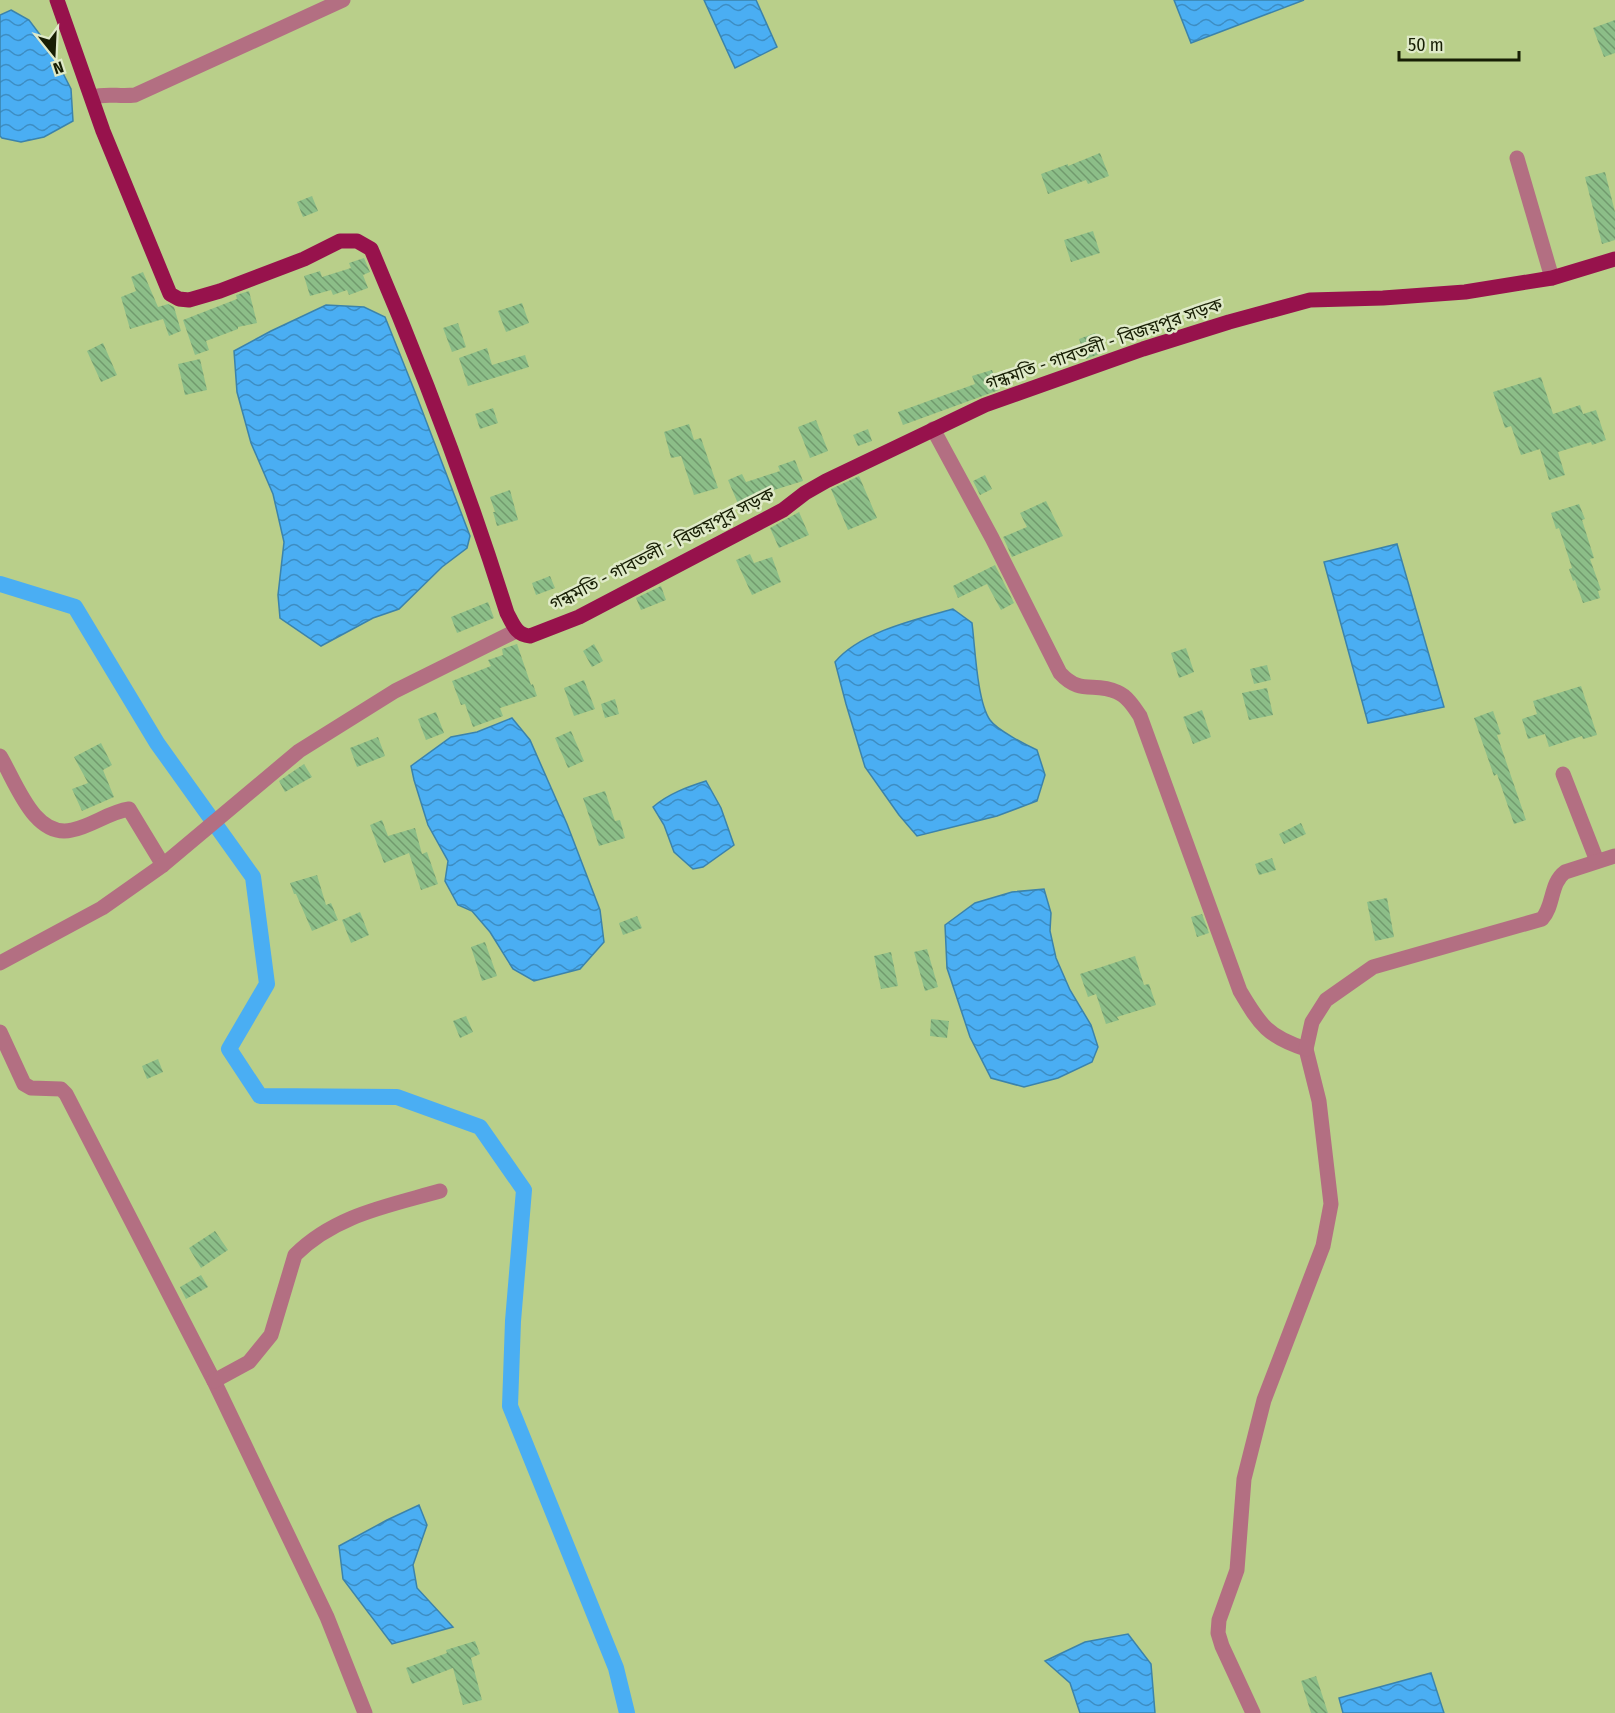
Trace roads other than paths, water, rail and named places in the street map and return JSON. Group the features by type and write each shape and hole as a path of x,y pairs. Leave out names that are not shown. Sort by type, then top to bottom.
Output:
{"main road":[{"path":"57,0 103,131 170,294 179,299 189,300 220,291 304,259 340,241 357,242 371,249 440,418 507,613 516,631"},
{"name":"গন্ধমতি - গাবতলী - বিজয়পুর সড়ক","path":"516,631 524,636 530,636 579,617 783,510 826,481 985,405 1143,349 1310,300 1465,292 1552,278 1615,259"}],"street":[{"path":"92,97 135,96 343,0"},
{"path":"1517,158 1552,278"},
{"path":"933,429 993,538 1060,674 1070,683 1083,688 1100,687 1118,692 1131,703 1140,716 1240,991 1264,1027 1283,1042 1306,1049"},
{"path":"0,963 102,908 163,865 299,751 395,691 516,631"},
{"path":"0,756 34,816 51,830 72,830 129,809 163,865"},
{"path":"1563,774 1597,861"},
{"path":"1253,1713 1222,1646 1218,1633 1219,1620 1238,1570 1244,1479 1264,1400 1323,1246 1331,1204 1319,1101 1306,1049 1312,1022 1326,1000 1373,967 1542,919 1548,912 1559,876 1564,872 1615,856"},
{"path":"0,1032 24,1084 31,1089 61,1089 66,1094 214,1381 327,1617 364,1713"},
{"path":"214,1381 249,1362 271,1335 295,1255 303,1247 324,1231 360,1214 440,1191"}],"water":[{"path":"704,0 756,0 777,47 735,68"},
{"path":"1174,0 1304,0 1191,43"},
{"path":"11,10 29,20 50,48 71,89 73,121 44,137 21,142 0,136 0,15"},
{"path":"326,305 364,307 385,317 470,536 467,548 442,567 399,609 373,618 321,646 280,618 278,595 284,542 273,494 251,443 237,392 234,351"},
{"path":"1397,544 1444,707 1368,723 1324,562"},
{"path":"953,609 972,623 979,687 990,720 1005,733 1037,750 1045,775 1037,801 997,816 917,836 865,767 835,662 859,642 874,635 906,622"},
{"path":"512,718 530,740 567,824 600,910 604,942 580,969 534,981 513,969 490,932 472,911 458,905 445,881 448,861 428,825 411,766 451,737 477,732"},
{"path":"706,781 721,808 734,845 703,867 693,869 674,852 664,825 653,807 678,791"},
{"path":"1044,889 1051,913 1050,931 1056,958 1070,990 1091,1025 1098,1047 1092,1062 1058,1078 1024,1087 991,1078 970,1037 947,968 945,925 975,903 1012,892"},
{"path":"419,1505 427,1525 413,1565 417,1588 453,1627 392,1644 343,1579 339,1546"},
{"path":"1128,1634 1151,1664 1155,1713 1080,1713 1070,1683 1045,1661 1085,1642"},
{"path":"1431,1673 1444,1713 1343,1713 1339,1698"}],"waterway":[{"path":"0,584 75,607 157,743 253,877 267,984 229,1049 260,1096 397,1097 480,1127 524,1190 513,1321 510,1406 616,1668 627,1713"}]}
